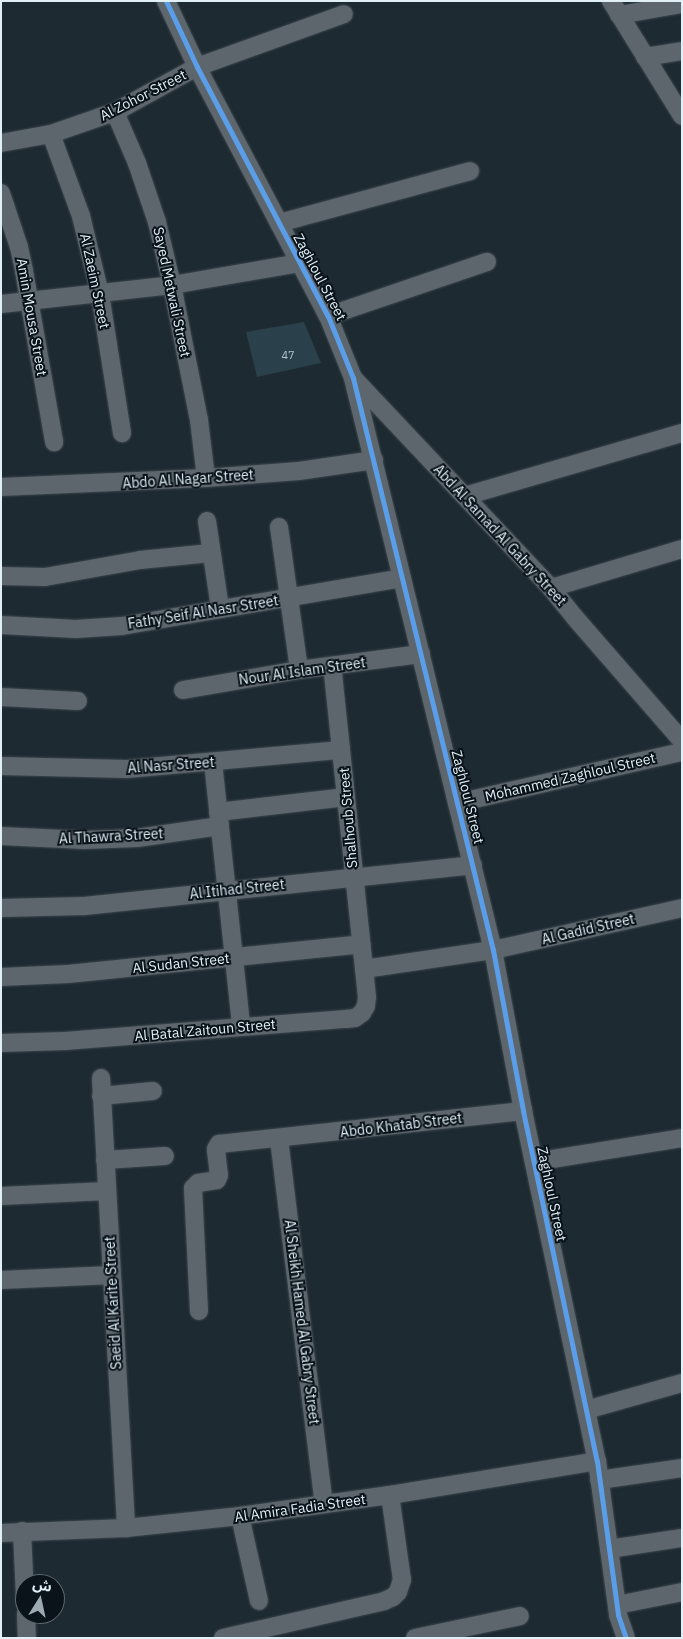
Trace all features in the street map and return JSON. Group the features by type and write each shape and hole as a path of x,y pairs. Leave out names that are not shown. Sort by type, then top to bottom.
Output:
{"street":[{"name":"Zaghloul Street","path":"166,1 197,67 328,316 353,378 494,950 523,1111 597,1461 618,1610 626,1638"},
{"path":"682,4 615,8 682,116"},
{"name":"Al Zohor Street","path":"1,143 51,134 115,112 197,67 344,14"},
{"path":"645,57 682,50"},
{"name":"Sayed Metwali Street","path":"115,112 137,164 157,222 172,285 199,420 206,478"},
{"name":"Al Zaeim Street","path":"51,134 81,216 100,294 122,433"},
{"path":"279,223 470,171"},
{"name":"Amin Mousa Street","path":"1,193 19,246 54,442"},
{"path":"328,316 487,262"},
{"path":"1,304 172,285 299,263"},
{"name":"Abd Al Samad Al Gabry Street","path":"353,378 552,588 577,620 682,740"},
{"path":"465,496 682,433"},
{"name":"Abdo Al Nagar Street","path":"1,487 137,483 299,471 374,460"},
{"path":"207,521 220,608"},
{"path":"279,527 299,670"},
{"path":"552,588 682,549"},
{"path":"1,576 45,576 140,560 211,553"},
{"name":"Fathy Seif Al Nasr Street","path":"1,625 102,628 402,578"},
{"name":"Nour Al Islam Street","path":"183,690 299,670 421,654"},
{"name":"Shalhoub Street","path":"332,666 364,969"},
{"path":"1,697 78,701"},
{"name":"Al Nasr Street","path":"1,766 127,769 341,750"},
{"name":"Mohammed Zaghloul Street","path":"457,803 682,752"},
{"path":"213,762 241,1026"},
{"name":"Al Thawra Street","path":"1,836 102,839 137,838 219,819 346,798"},
{"name":"Al Itihad Street","path":"1,908 84,906 473,865"},
{"name":"Al Gadid Street","path":"364,969 494,950 682,908"},
{"name":"Al Sudan Street","path":"1,977 68,974 361,944"},
{"name":"Al Batal Zaitoun Street","path":"1,1043 65,1041 355,1018 362,1013 366,1006 364,969"},
{"name":"Saeid Al Karite Street","path":"101,1078 126,1528"},
{"path":"102,1096 129,1087 154,1092"},
{"name":"Abdo Khatab Street","path":"199,1310 193,1188 198,1183 215,1181 218,1178 216,1149 219,1144 279,1139 523,1111"},
{"path":"534,1162 682,1138"},
{"name":"Al Sheikh Hamed Al Gabry Street","path":"279,1139 324,1504"},
{"path":"105,1160 164,1156"},
{"path":"1,1196 107,1191"},
{"path":"1,1280 112,1275"},
{"path":"586,1410 682,1383"},
{"name":"Al Amira Fadia Street","path":"1,1533 126,1528 240,1516 390,1495 597,1461"},
{"path":"599,1480 682,1468"},
{"path":"224,1638 384,1601 398,1592 402,1580 390,1495"},
{"path":"240,1516 259,1601"},
{"path":"22,1532 24,1574"},
{"path":"609,1549 682,1538"},
{"path":"618,1610 682,1592"},
{"name":"Zaghloul Street","path":"617,1638 618,1610"},
{"path":"416,1638 520,1616"},
{"path":"26,1624 27,1638"}],"building":[{"path":"304,322 321,363 257,377 246,332"}],"cycle path":[{"path":"166,1 197,67 328,316 353,378 493,950 523,1111 597,1461 618,1615 626,1638"}]}
